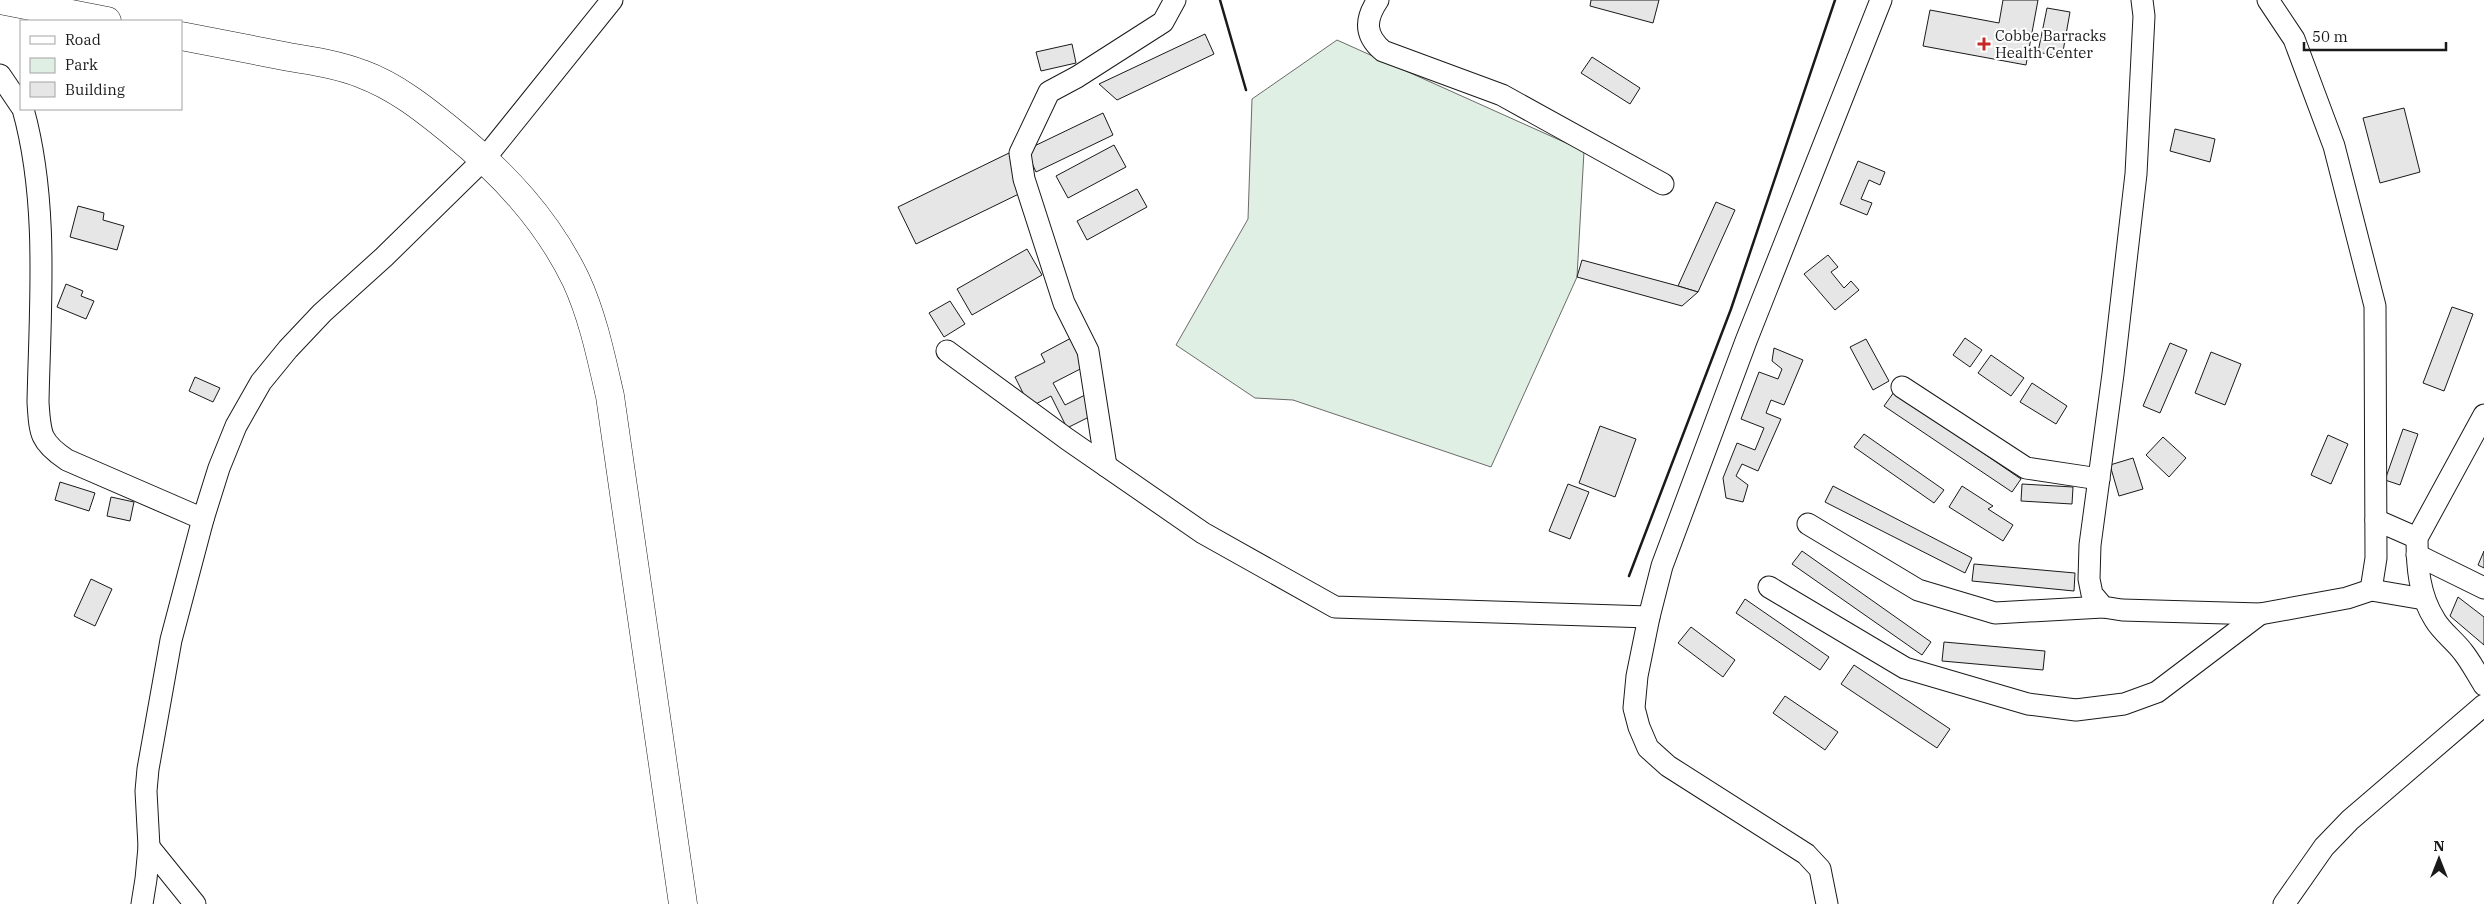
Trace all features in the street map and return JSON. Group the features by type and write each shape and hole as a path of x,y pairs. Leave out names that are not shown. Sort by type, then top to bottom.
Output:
{"main road":[{"path":"0,0 102,20"},
{"path":"182,36 332,65 364,74 392,88 425,110 485,158 517,191 546,227 576,281 598,340 610,396 683,904"}],"street":[{"path":"142,904 149,847 146,791 156,718 171,640 218,468 236,426 261,382 322,313 391,251 485,158 612,0"},
{"path":"1106,466 1088,351 1064,303 1024,179 1020,153 1049,92 1077,77 1163,22 1175,0"},
{"path":"1378,0 1371,10 1368,30 1374,43 1383,50 1502,95 1663,184"},
{"path":"1827,904 1820,869 1806,854 1668,766 1648,748 1639,727 1634,708 1637,676 1662,566 1746,341 1881,0"},
{"path":"2103,607 2092,594 2089,579 2090,545 2136,174 2144,16 2142,0"},
{"path":"2268,0 2294,39 2334,146 2375,306 2376,558 2371,590"},
{"path":"0,75 20,105"},
{"path":"22,110 36,169 40,209 38,402 40,431 50,449 68,460 203,519"},
{"path":"947,351 1106,466 1203,533 1335,607 1649,617"},
{"path":"1902,387 2026,468 2098,479"},
{"path":"2481,427 2417,546 2417,568 2424,599 2435,621 2464,652 2484,685"},
{"path":"2376,520 2484,588"},
{"path":"1808,524 1918,590 1995,613 2103,607 2122,610 2260,614 2347,598 2371,590 2424,599"},
{"path":"1769,587 1905,668 2028,704 2076,710 2124,704 2157,692 2260,614"},
{"path":"2284,904 2324,847 2350,820 2484,705"},
{"path":"149,847 195,904"}],"green space":[{"path":"1337,40 1584,151 1577,277 1491,467 1293,400 1255,398 1176,345 1248,219 1252,99"}],"building":[{"path":"1591,0 1659,0 1653,23 1590,6"},
{"path":"2003,0 2038,0 2026,65 1923,46 1930,10 1999,23"},
{"path":"2047,8 2070,12 2062,57 2038,52"},
{"path":"1205,34 1214,54 1117,100 1099,84"},
{"path":"1072,44 1076,63 1041,71 1036,52"},
{"path":"1592,57 1640,88 1630,104 1581,73"},
{"path":"2404,108 2420,172 2380,183 2363,118"},
{"path":"1103,113 1113,135 1036,172 1026,150"},
{"path":"2175,129 2215,139 2210,162 2170,151"},
{"path":"1114,145 1126,167 1068,198 1056,176"},
{"path":"1009,153 1027,190 916,244 898,207"},
{"path":"1858,161 1885,172 1880,185 1869,180 1861,199 1872,203 1867,215 1840,204"},
{"path":"1137,189 1147,207 1087,240 1077,221"},
{"path":"1716,202 1735,210 1698,292 1678,286"},
{"path":"78,206 104,213 103,220 124,226 117,250 70,237"},
{"path":"1027,249 1042,275 972,315 957,289"},
{"path":"1828,255 1838,267 1831,272 1844,288 1851,281 1859,290 1835,310 1804,274"},
{"path":"1582,260 1698,292 1682,306 1577,277"},
{"path":"66,284 83,291 81,296 94,301 86,319 57,307"},
{"path":"950,301 965,324 944,337 929,313"},
{"path":"2452,307 2473,314 2444,391 2423,383"},
{"path":"1073,337 1088,365 1053,383 1065,405 1085,395 1095,414 1067,428 1051,396 1030,407 1015,377 1045,362 1041,354"},
{"path":"1965,338 1982,350 1970,367 1953,355"},
{"path":"1866,339 1889,381 1873,390 1850,347"},
{"path":"2170,343 2187,350 2160,413 2143,406"},
{"path":"1774,348 1803,360 1784,405 1771,400 1766,413 1781,419 1758,471 1742,464 1736,476 1748,485 1743,502 1726,498 1723,478 1737,443 1755,450 1764,428 1741,419 1759,372 1778,379 1782,369 1772,361"},
{"path":"2211,352 2241,364 2225,405 2195,393"},
{"path":"1991,355 2024,378 2011,396 1978,373"},
{"path":"195,377 220,388 213,402 189,391"},
{"path":"2032,383 2067,406 2056,424 2020,402"},
{"path":"1894,392 2021,479 2012,492 1884,406"},
{"path":"1600,426 1636,439 1615,497 1579,483"},
{"path":"2403,429 2418,434 2400,485 2385,480"},
{"path":"1864,434 1944,490 1934,503 1854,447"},
{"path":"2328,435 2348,444 2331,484 2311,475"},
{"path":"2163,437 2186,458 2169,477 2146,455"},
{"path":"2133,458 2143,489 2119,496 2110,465"},
{"path":"60,482 95,493 89,511 55,500"},
{"path":"1568,484 1589,492 1570,539 1549,531"},
{"path":"2022,484 2073,487 2072,504 2021,501"},
{"path":"1833,486 1972,558 1965,573 1825,502"},
{"path":"1962,486 1993,506 1988,509 2013,525 2003,541 1949,507"},
{"path":"111,497 134,502 130,521 107,516"},
{"path":"1802,551 1931,642 1922,655 1792,564"},
{"path":"2484,551 2484,568 2478,565"},
{"path":"1974,564 2075,573 2074,591 1972,581"},
{"path":"91,579 112,589 95,626 74,616"},
{"path":"2458,597 2484,617 2484,645 2450,616"},
{"path":"1745,599 1829,657 1820,670 1736,613"},
{"path":"1691,627 1735,660 1723,677 1678,643"},
{"path":"1944,642 2045,651 2043,670 1942,661"},
{"path":"1854,665 1950,729 1937,748 1841,684"},
{"path":"1785,696 1838,732 1825,750 1773,713"}],"wall":[{"path":"1220,0 1246,90"},
{"path":"1629,576 1731,309 1835,0"}],"place":[{"name":"Cobbe Barracks Health Center","path":"1984,44"}]}
